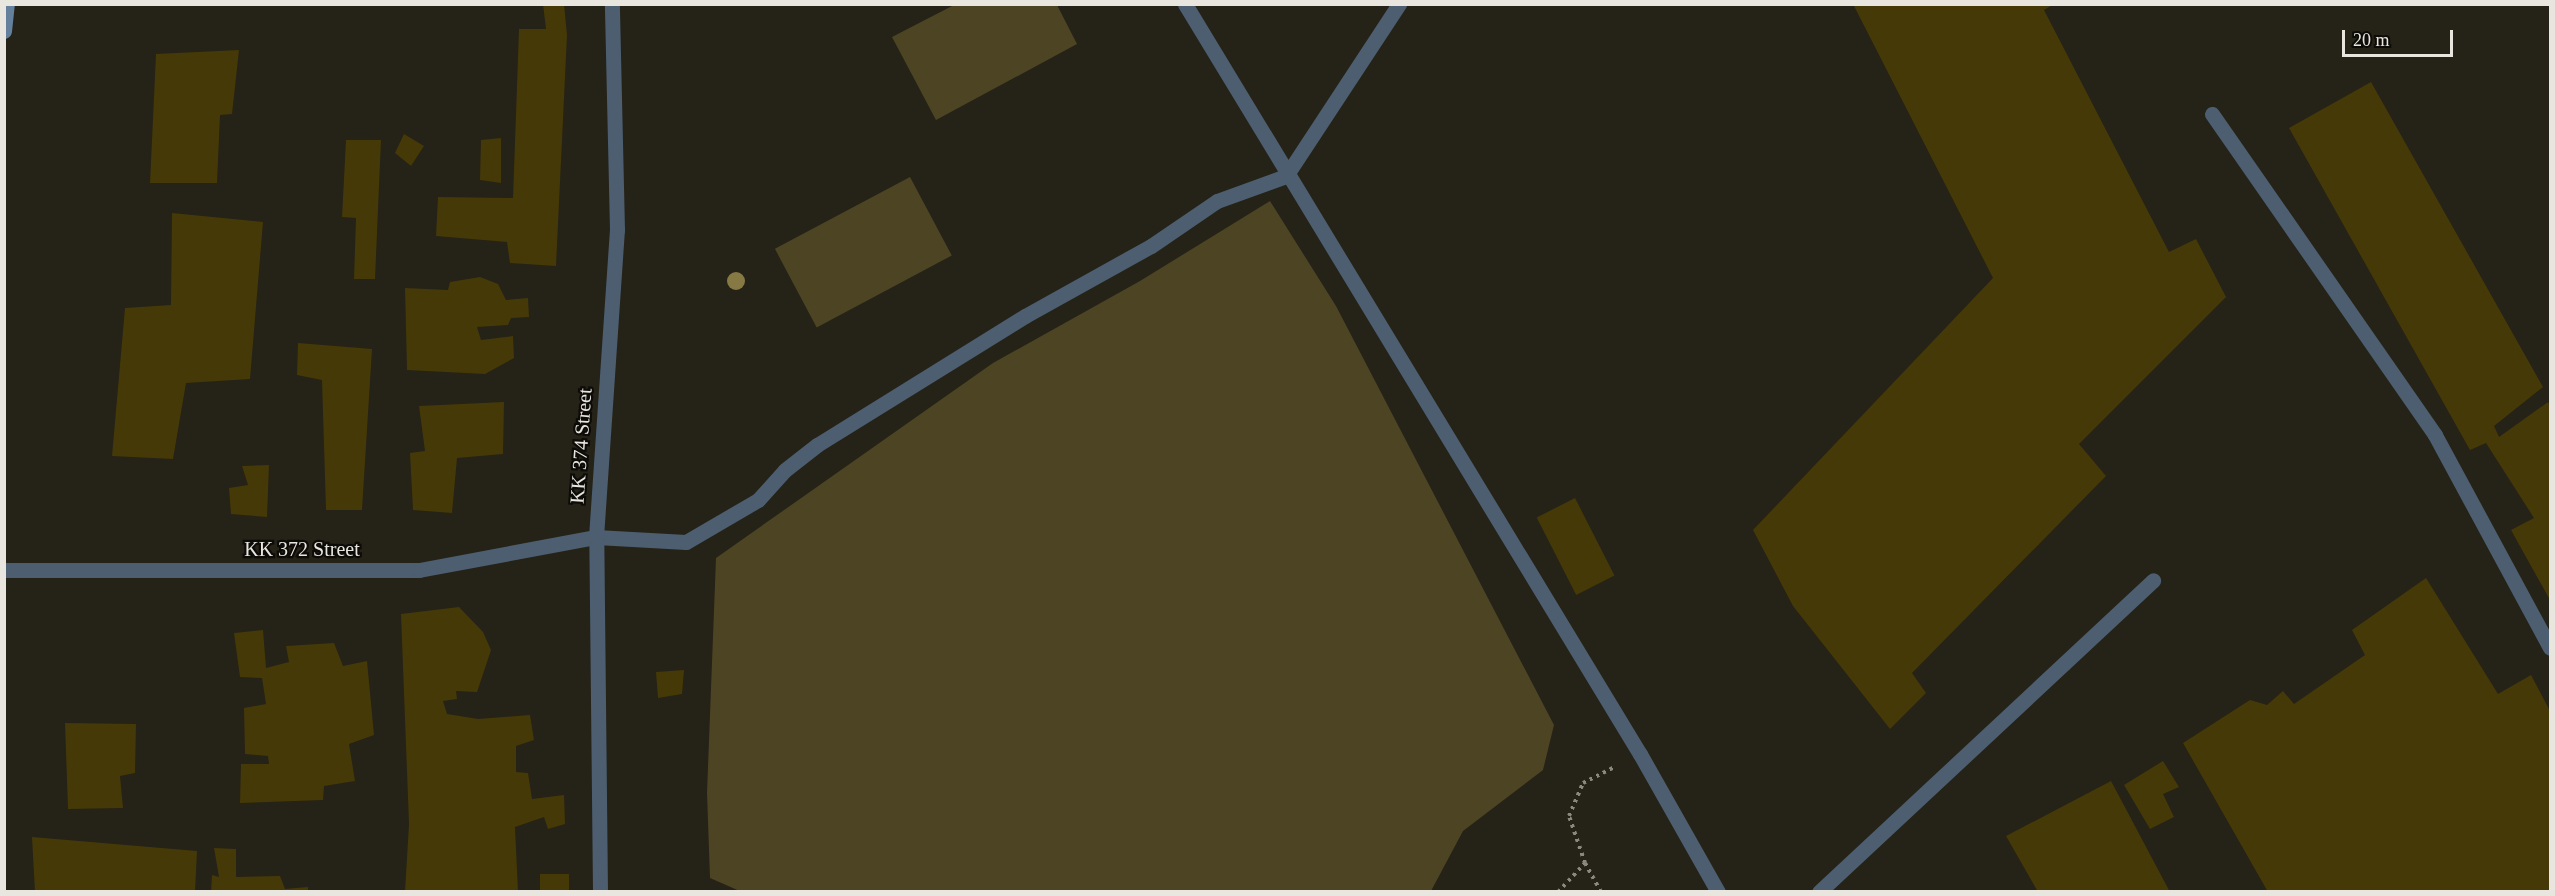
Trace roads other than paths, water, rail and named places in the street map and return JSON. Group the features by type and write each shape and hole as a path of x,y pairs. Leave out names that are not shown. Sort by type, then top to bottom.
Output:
{"main road":[{"path":"4,31 7,4"}],"street":[{"name":"KK 374 Street","path":"600,891 596,537 617,230 612,4"},
{"path":"1185,4 1286,176 1314,214 1640,754 1718,891"},
{"path":"1286,176 1399,4"},
{"path":"2212,114 2435,435 2550,648"},
{"name":"KK 372 Street","path":"4,570 420,570 596,537 686,542 758,500 785,470 817,445 1025,316 1151,246 1217,201 1286,176"},
{"path":"1819,891 2153,580"}]}
